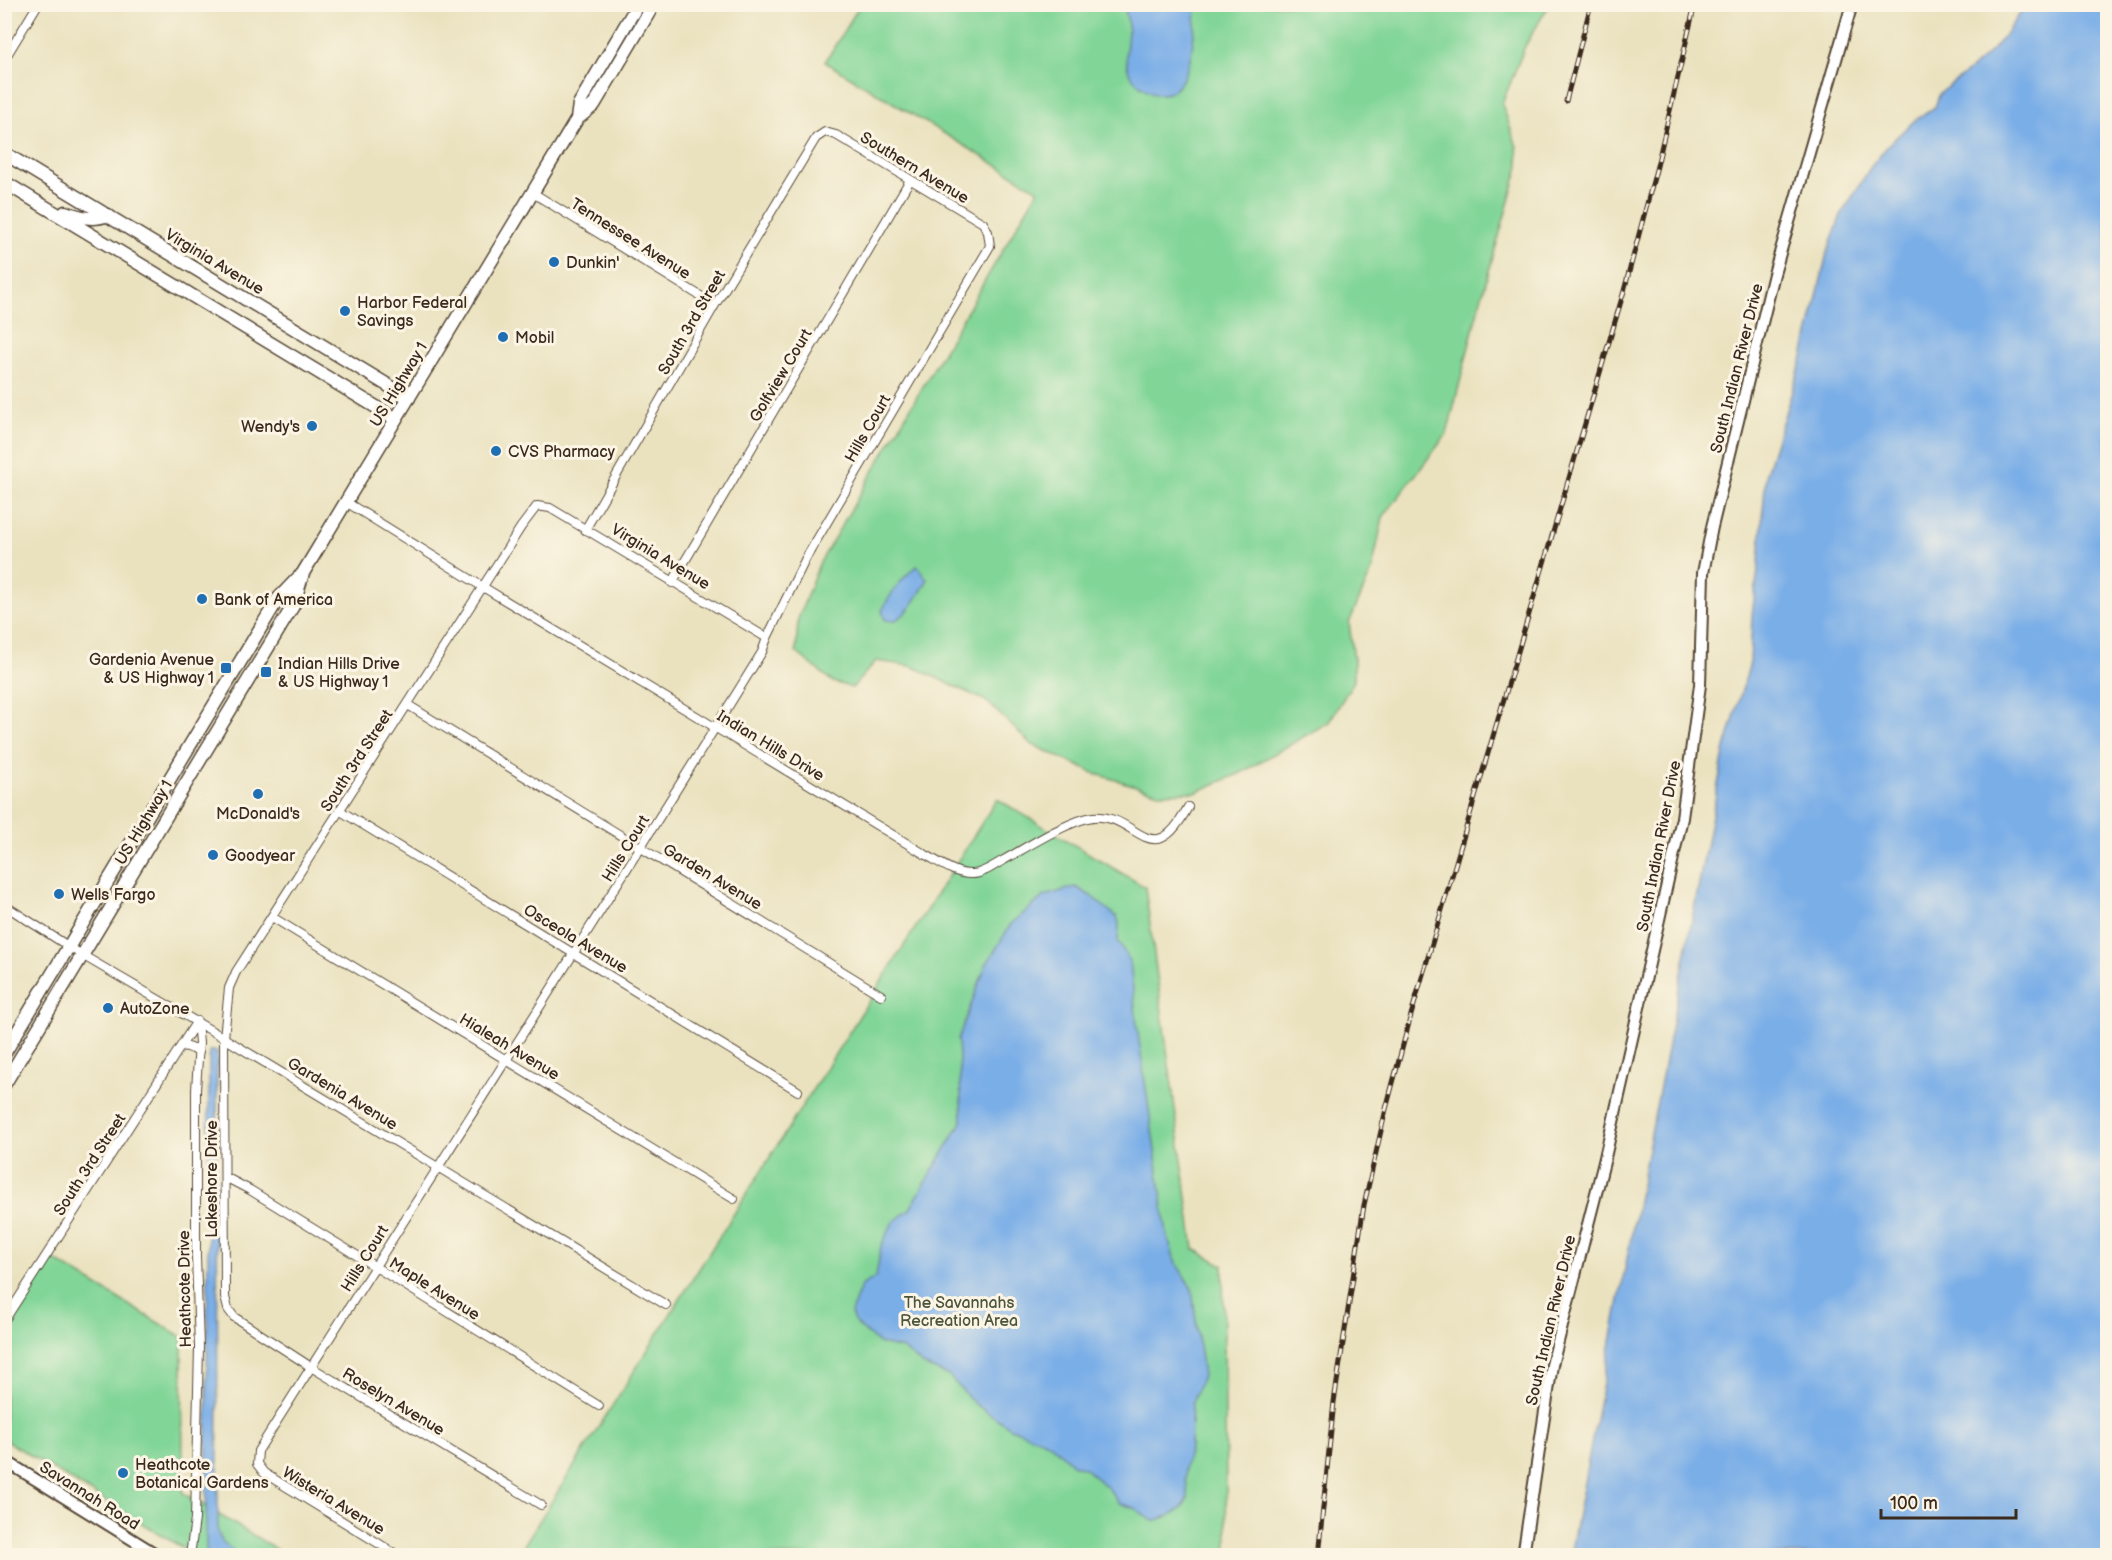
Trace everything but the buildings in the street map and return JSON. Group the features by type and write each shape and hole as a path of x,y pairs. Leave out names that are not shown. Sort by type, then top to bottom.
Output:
{"main road":[{"name":"US Highway 1","path":"577,119 579,104 638,4"},
{"name":"US Highway 1","path":"4,1054 278,599 303,573 577,119 594,105 654,4"},
{"name":"South Indian River Drive","path":"1522,1556 1552,1365 1604,1162 1682,818 1700,685 1703,573 1712,527 1774,274 1852,4"},
{"name":"Virginia Avenue","path":"4,153 409,398"},
{"path":"4,182 396,419"},
{"path":"49,208 85,218 98,219 108,215"},
{"name":"US Highway 1","path":"4,1085 293,606 303,573"},
{"path":"188,779 186,768 190,745"},
{"path":"168,782 172,793 169,811"},
{"name":"Savannah Road","path":"4,1460 159,1556"}],"street":[{"path":"4,60 38,4"},
{"name":"Southern Avenue","path":"825,132 836,135 983,223 988,232"},
{"name":"South 3rd Street","path":"585,530 816,138 825,132"},
{"name":"Golfview Court","path":"672,583 910,180"},
{"name":"Tennessee Avenue","path":"533,193 716,305"},
{"name":"Hills Court","path":"257,1464 258,1451 437,1166 575,953 762,652 807,558 990,246 988,232"},
{"name":"Indian Hills Drive","path":"346,502 926,855 960,872 973,874 987,869 1065,827 1094,817 1112,820 1149,840 1161,838 1173,831 1188,807"},
{"name":"South 3rd Street","path":"224,1038 229,988 236,972 521,527 537,506"},
{"name":"Virginia Avenue","path":"537,506 550,508 767,638"},
{"name":"Garden Avenue","path":"408,705 881,995"},
{"name":"Osceola Avenue","path":"339,810 798,1091"},
{"name":"Gardenia Avenue","path":"4,905 82,955 224,1038 666,1305"},
{"name":"Hialeah Avenue","path":"272,917 734,1199"},
{"name":"South 3rd Street","path":"4,1321 197,1022"},
{"name":"Heathcote Drive","path":"190,1556 195,1519 199,1347 196,1257 196,1090 199,1052 197,1022"},
{"name":"Lakeshore Drive","path":"224,1038 225,1298 228,1309 234,1317"},
{"path":"181,1046 199,1052"},
{"name":"Maple Avenue","path":"225,1177 374,1266 599,1406"},
{"name":"Roselyn Avenue","path":"234,1317 311,1367 541,1505"},
{"name":"Wisteria Avenue","path":"257,1464 264,1473 399,1556"}],"green space":[{"path":"860,5 1549,5 1525,46 1502,104 1517,147 1519,166 1479,306 1447,434 1383,517 1372,570 1349,623 1354,659 1354,681 1329,722 1241,773 1196,792 1159,793 1096,774 1031,744 986,701 911,666 876,661 852,688 833,682 796,652 798,619 819,564 1038,190 825,62"},
{"name":"The Savannahs Recreation Area","path":"997,799 1145,887 1194,1249 1223,1265 1227,1555 517,1556"},
{"path":"51,1258 182,1337 183,1493 286,1555 194,1555 5,1440 4,1330"}],"water":[{"path":"1122,5 1196,5 1193,46 1189,62 1177,87 1167,93 1154,93 1146,90 1129,72 1126,55 1128,22"},
{"path":"2025,5 2107,5 2107,1555 1570,1555 1725,748 1750,663 1752,615 1766,473 1803,357 1827,253 1841,215 1870,168 1890,143 1916,119 1935,107 1940,93 1992,50"},
{"path":"917,566 927,579 926,583 904,614 894,621 885,620 882,611 888,599"},
{"path":"1076,887 1117,917 1118,942 1130,961 1167,1234 1175,1261 1192,1289 1203,1376 1192,1402 1190,1448 1185,1467 1188,1498 1181,1509 1153,1521 1134,1508 1119,1503 1109,1489 1084,1468 1072,1464 1051,1444 1011,1428 975,1404 949,1376 923,1365 903,1349 880,1344 854,1321 851,1313 861,1286 876,1277 881,1246 893,1222 910,1209 962,1121 958,1039 986,965 1011,924 1044,896"},
{"path":"209,1051 217,1051 218,1533 222,1541 237,1555 210,1555 206,1550"}],"railway":[{"path":"1566,101 1591,4"},
{"path":"1318,1556 1334,1402 1364,1205 1386,1109 1411,1015 1624,291 1657,166 1695,4"}],"place":[{"name":"Dunkin'","path":"554,262"},
{"name":"Harbor Federal Savings","path":"345,311"},
{"name":"Mobil","path":"503,337"},
{"name":"Wendy's","path":"312,426"},
{"name":"CVS Pharmacy","path":"496,451"},
{"name":"Bank of America","path":"202,599"},
{"name":"Gardenia Avenue & US Highway 1","path":"226,668"},
{"name":"Indian Hills Drive & US Highway 1","path":"266,672"},
{"name":"McDonald's","path":"258,794"},
{"name":"Goodyear","path":"213,855"},
{"name":"Wells Fargo","path":"59,894"},
{"name":"AutoZone","path":"108,1008"},
{"name":"Heathcote Botanical Gardens","path":"123,1473"}]}
